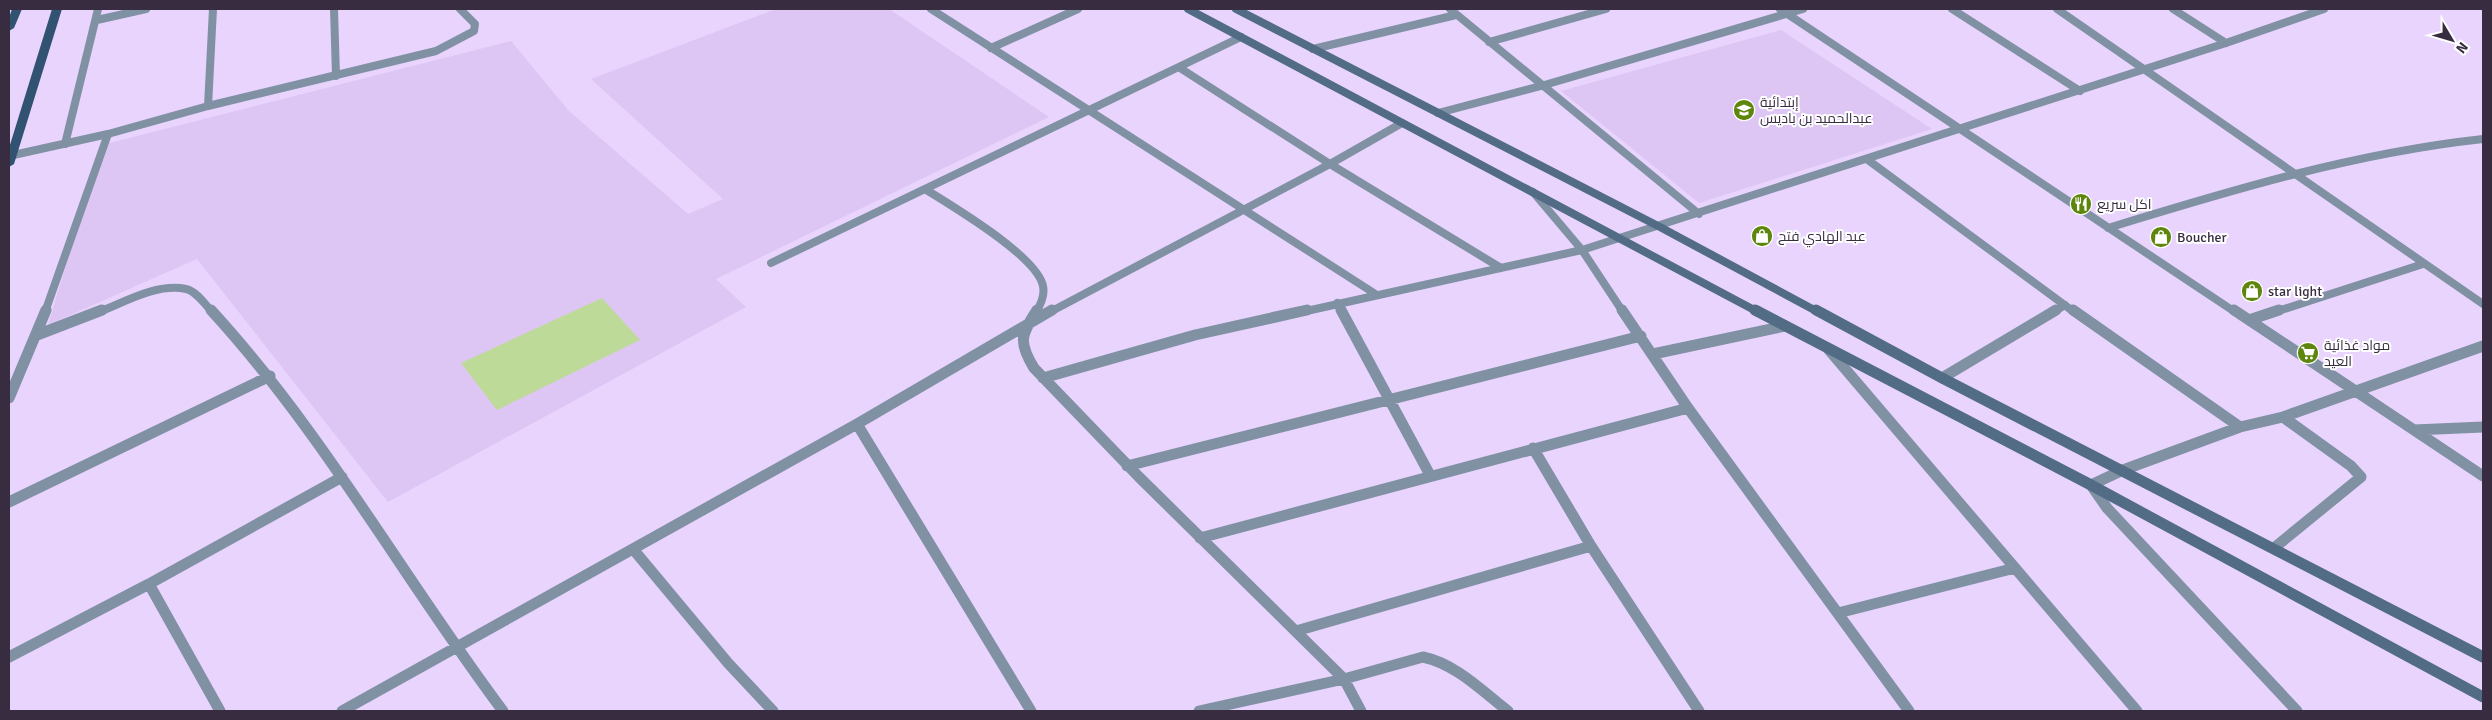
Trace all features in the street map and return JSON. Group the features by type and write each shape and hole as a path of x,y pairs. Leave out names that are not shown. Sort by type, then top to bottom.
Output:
{"main road":[{"path":"9,28 17,9"},
{"path":"10,159 57,9"},
{"path":"1188,9 1828,349 2090,485 2483,697"},
{"path":"1236,9 1660,226 1942,378 2483,657"}],"street":[{"path":"65,144 98,9"},
{"path":"96,20 146,9"},
{"path":"208,106 213,9"},
{"path":"334,9 336,76"},
{"path":"10,159 208,106 436,51 466,37 474,31 474,24 460,9"},
{"path":"931,9 1088,111 1245,208 1376,295"},
{"path":"991,48 1078,9"},
{"path":"1489,42 1606,9"},
{"path":"1438,113 1541,86 1784,11 1803,9"},
{"path":"1952,9 2080,91"},
{"path":"2057,9 2483,304"},
{"path":"2173,9 2226,44"},
{"path":"1043,378 1195,335 1582,250 2226,44 2324,9"},
{"path":"1784,11 1960,130 2483,476"},
{"path":"1313,49 1453,12 1699,214"},
{"path":"771,263 1180,68 1241,37"},
{"path":"1180,68 1330,164 1501,268"},
{"path":"342,711 857,424 1028,323 1330,164 1402,123"},
{"path":"9,398 38,335 108,134"},
{"path":"2108,228 2294,172 2439,142 2483,139"},
{"path":"1868,160 2065,305 2240,427"},
{"path":"925,189 997,238 1034,271 1042,284 1043,294 1028,323 1022,342 1025,355 1043,378 1127,466 1344,679 1361,711"},
{"path":"1533,192 1582,250 1688,408 1909,711"},
{"path":"2248,320 2424,264"},
{"path":"38,335 147,292 175,287 187,289 201,299 270,376 342,477 454,647 503,711"},
{"path":"1337,303 1430,475"},
{"path":"1942,378 2065,305"},
{"path":"1653,354 1785,326"},
{"path":"1127,466 1641,336"},
{"path":"2297,711 2107,508 2090,485 2123,470 2240,427 2283,416 2483,346"},
{"path":"1828,349 2137,711"},
{"path":"9,502 270,376"},
{"path":"1200,538 1430,475 1688,408"},
{"path":"2274,548 2361,477 2351,466 2283,416"},
{"path":"857,424 1031,711"},
{"path":"2414,430 2483,427"},
{"path":"1533,448 1591,546 1699,711"},
{"path":"9,657 149,584 342,477"},
{"path":"1296,630 1591,546"},
{"path":"633,548 728,663 773,711"},
{"path":"1838,613 2015,568"},
{"path":"149,584 220,711"},
{"path":"1199,711 1344,679 1414,659 1431,658 1443,664 1508,711"}],"shaded area":[{"path":"776,9 889,9 1049,117 716,279 746,307 388,502 197,259 48,325 102,145 511,41 569,111 688,214 723,199 591,79"},
{"name":"إبتدائية عبدالحميد بن باديس","path":"1781,30 1932,129 1699,203 1561,91"}],"green space":[{"path":"602,298 640,340 497,410 461,363"}],"place":[{"name":"إبتدائية عبدالحميد بن باديس","path":"1744,110"},
{"name":"اكل سريع","path":"2081,204"},
{"name":"عبد الهادي فتح","path":"1762,236"},
{"name":"Boucher","path":"2161,237"},
{"name":"star light","path":"2252,291"},
{"name":"مواد غذائية العيد","path":"2308,353"}]}
